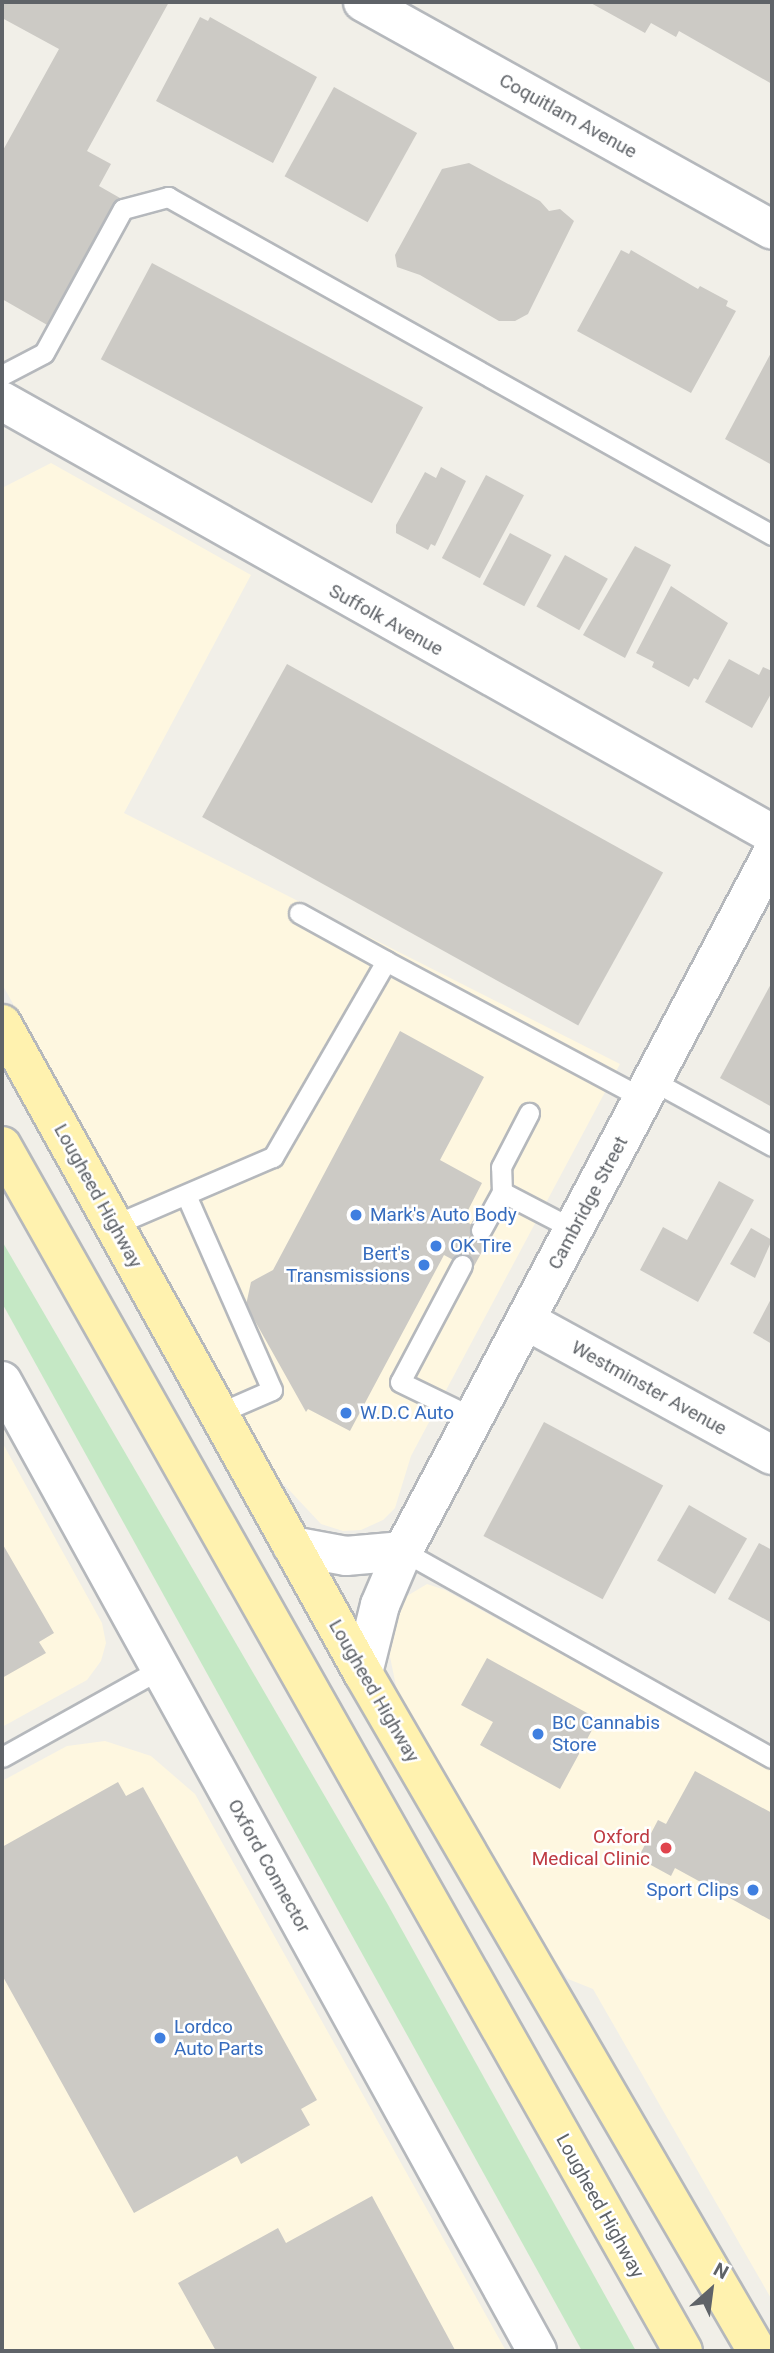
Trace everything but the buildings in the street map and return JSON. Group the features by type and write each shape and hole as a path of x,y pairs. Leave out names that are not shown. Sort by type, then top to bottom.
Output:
{"main road":[{"name":"Lougheed Highway","path":"2,1024 363,1673 757,2351"},
{"name":"Lougheed Highway","path":"2,1146 683,2351"}],"street":[{"name":"Coquitlam Avenue","path":"363,2 772,230"},
{"name":"Suffolk Avenue","path":"2,401 772,834"},
{"name":"Cambridge Street","path":"363,1673 380,1605 402,1551 527,1321 772,854"},
{"name":"Westminster Avenue","path":"527,1321 772,1455"},
{"name":"Oxford Connector","path":"2,1381 537,2351"},
{"path":"292,1546 346,1556 402,1551"}],"lane":[{"path":"2,375 44,353 123,209 169,197 772,535"},
{"path":"299,913 386,961 648,1090 772,1146"},
{"path":"114,1225 273,1157 386,961"},
{"path":"481,1230 502,1192 501,1167 529,1113"},
{"path":"502,1192 573,1229"},
{"path":"186,1195 272,1390 219,1413"},
{"path":"462,1265 400,1382 474,1418"},
{"path":"402,1551 772,1758"},
{"path":"2,1757 160,1669"}],"shaded area":[{"path":"51,463 251,575 124,813 620,1064 411,1456 395,1508 383,1520 361,1530 343,1531 321,1524 277,1477 2,984 2,488"},
{"path":"2,1442 102,1623 106,1643 101,1661 87,1680 2,1727"},
{"path":"427,1584 445,1590 772,1771 772,2300 593,1989 568,1979 550,1954 397,1691 388,1647 402,1599"},
{"path":"105,1741 151,1756 195,1794 506,2351 2,2351 2,1781 67,1746"}],"green space":[{"path":"2,1241 387,1903 636,2351 582,2351 2,1303"}],"place":[{"name":"Mark's Auto Body","path":"356,1215"},
{"name":"OK Tire","path":"436,1246"},
{"name":"Bert's Transmissions","path":"424,1265"},
{"name":"W.D.C Auto","path":"346,1413"},
{"name":"BC Cannabis Store","path":"538,1734"},
{"name":"Oxford Medical Clinic","path":"666,1848"},
{"name":"Sport Clips","path":"753,1890"},
{"name":"Lordco Auto Parts","path":"160,2038"}]}
